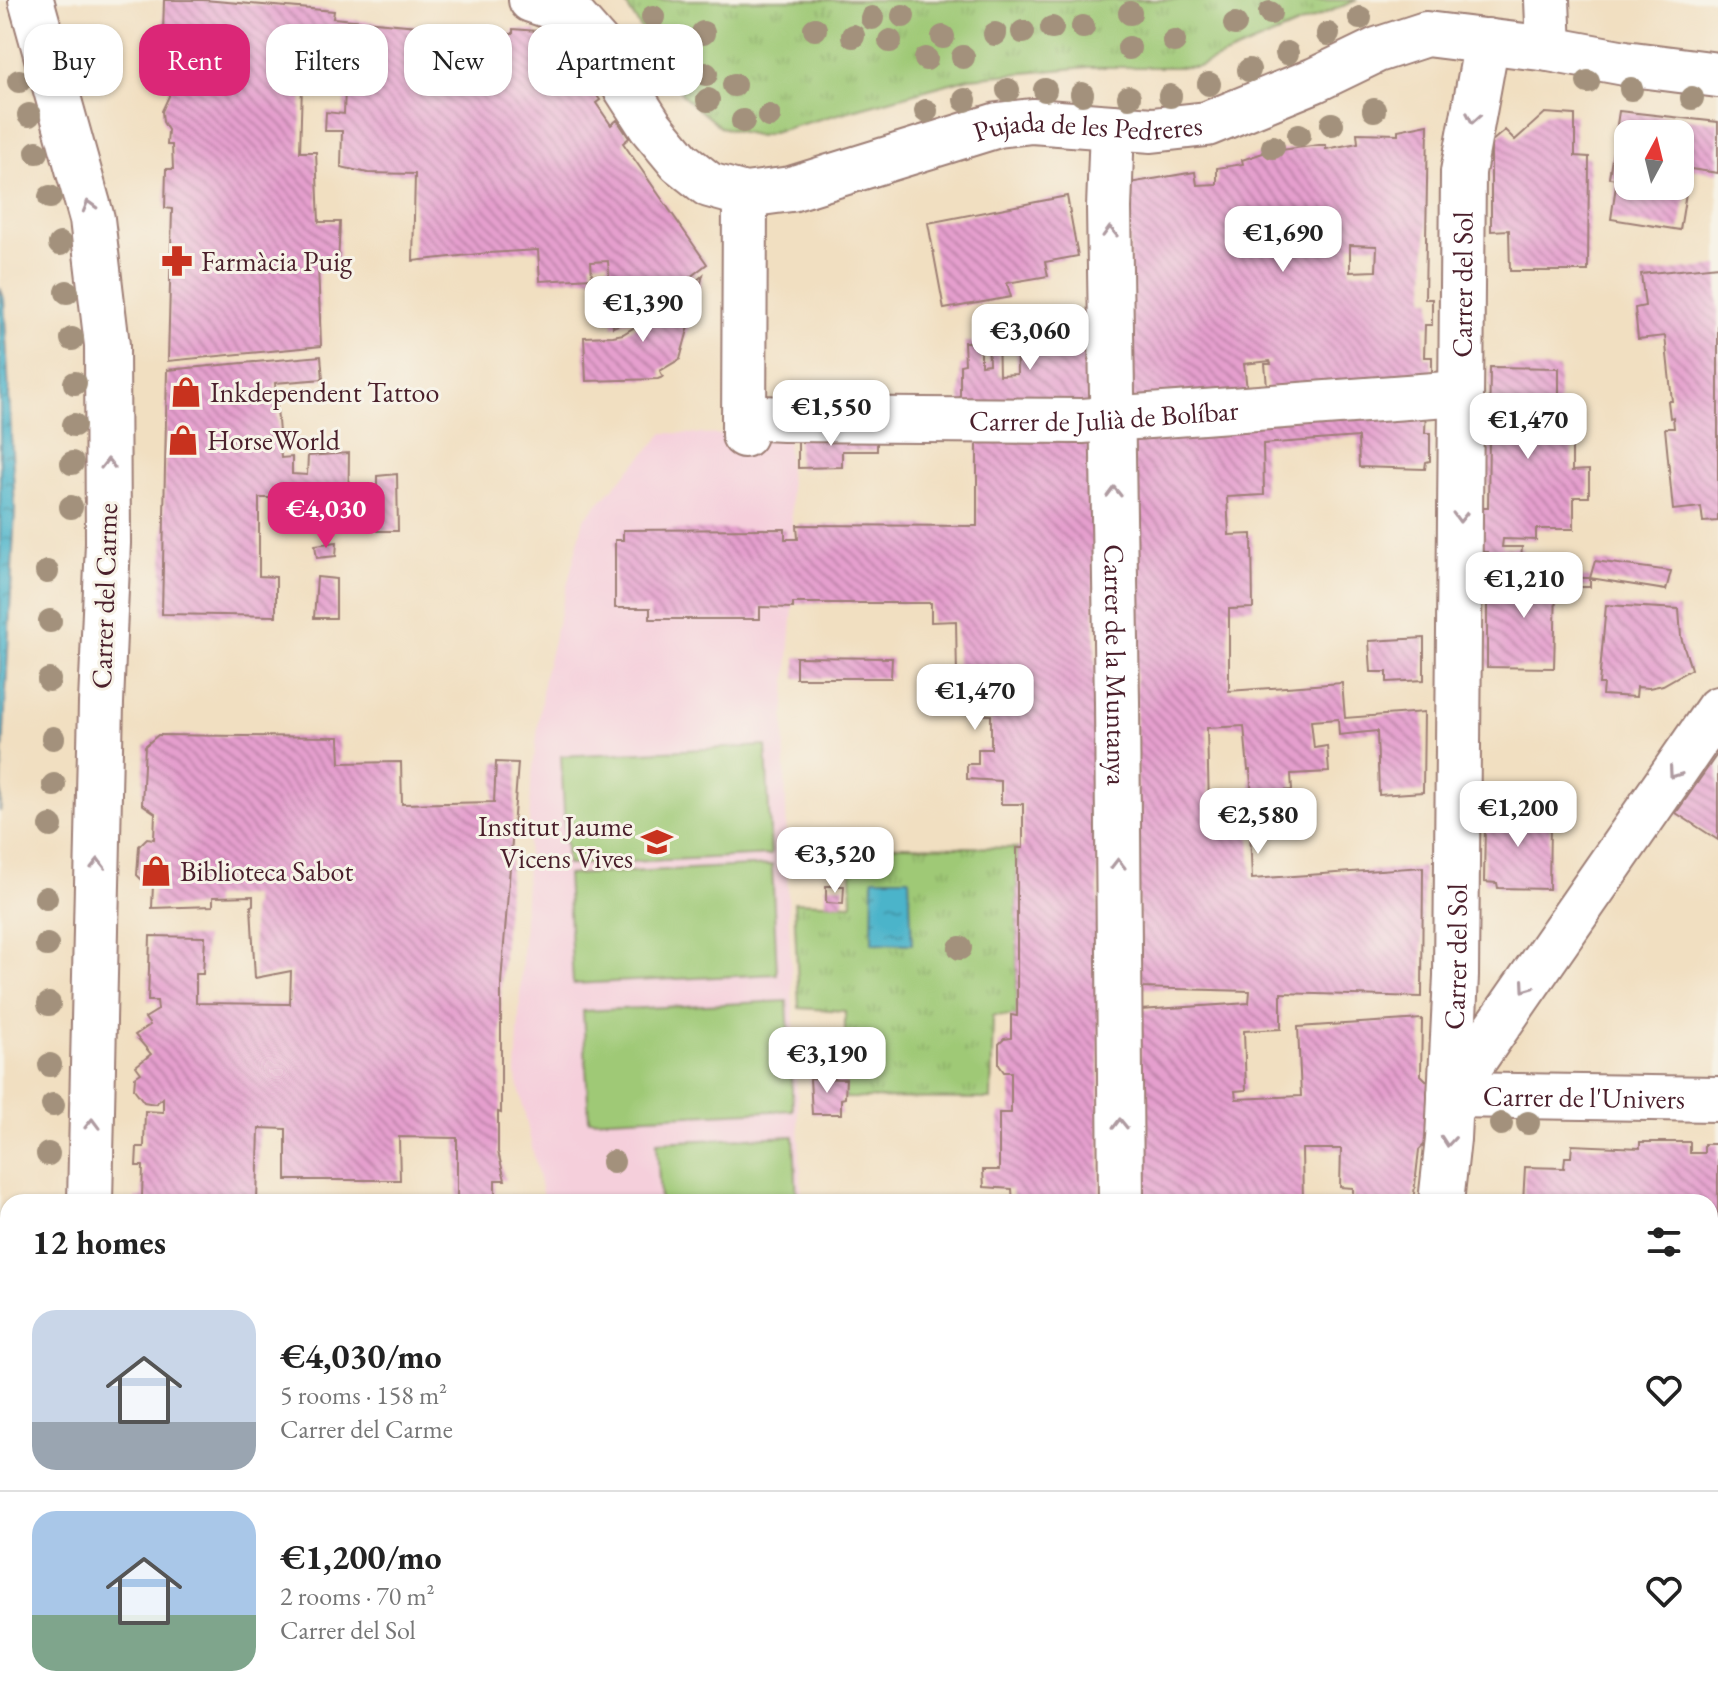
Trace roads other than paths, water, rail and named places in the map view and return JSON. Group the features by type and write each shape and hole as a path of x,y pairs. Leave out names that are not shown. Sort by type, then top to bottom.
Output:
{"street":[{"name":"Carrer del Carme","path":"31,0 92,219 107,345 108,543 101,703 90,1194"},
{"name":"Pujada de les Pedreres","path":"531,0 570,13 599,46 651,127 680,162 709,185 745,195 791,189 998,125 1032,121 1152,130 1207,124 1315,80 1377,50 1426,34 1718,75"},
{"path":"1547,0 1549,49"},
{"name":"Carrer del Sol","path":"1442,1194 1448,1139 1456,976 1463,172 1487,41"},
{"name":"Carrer de la Muntanya","path":"1112,127 1109,208 1121,1194"},
{"name":"Carrer de Julià de Bolíbar","path":"745,195 744,426 783,419 1082,421 1461,393"},
{"path":"1450,1095 1718,709"},
{"name":"Carrer de l'Univers","path":"1450,1095 1718,1099"}],"water":[{"path":"0,287 4,299 15,510 0,812"},
{"path":"873,878 909,878 912,944 872,943"}],"place":[{"name":"Farmàcia Puig","path":"177,261"},
{"name":"Inkdependent Tattoo","path":"186,392"},
{"name":"HorseWorld","path":"183,440"},
{"name":"Institut Jaume Vicens Vives","path":"657,842"},
{"name":"Biblioteca Sabot","path":"156,871"}]}
